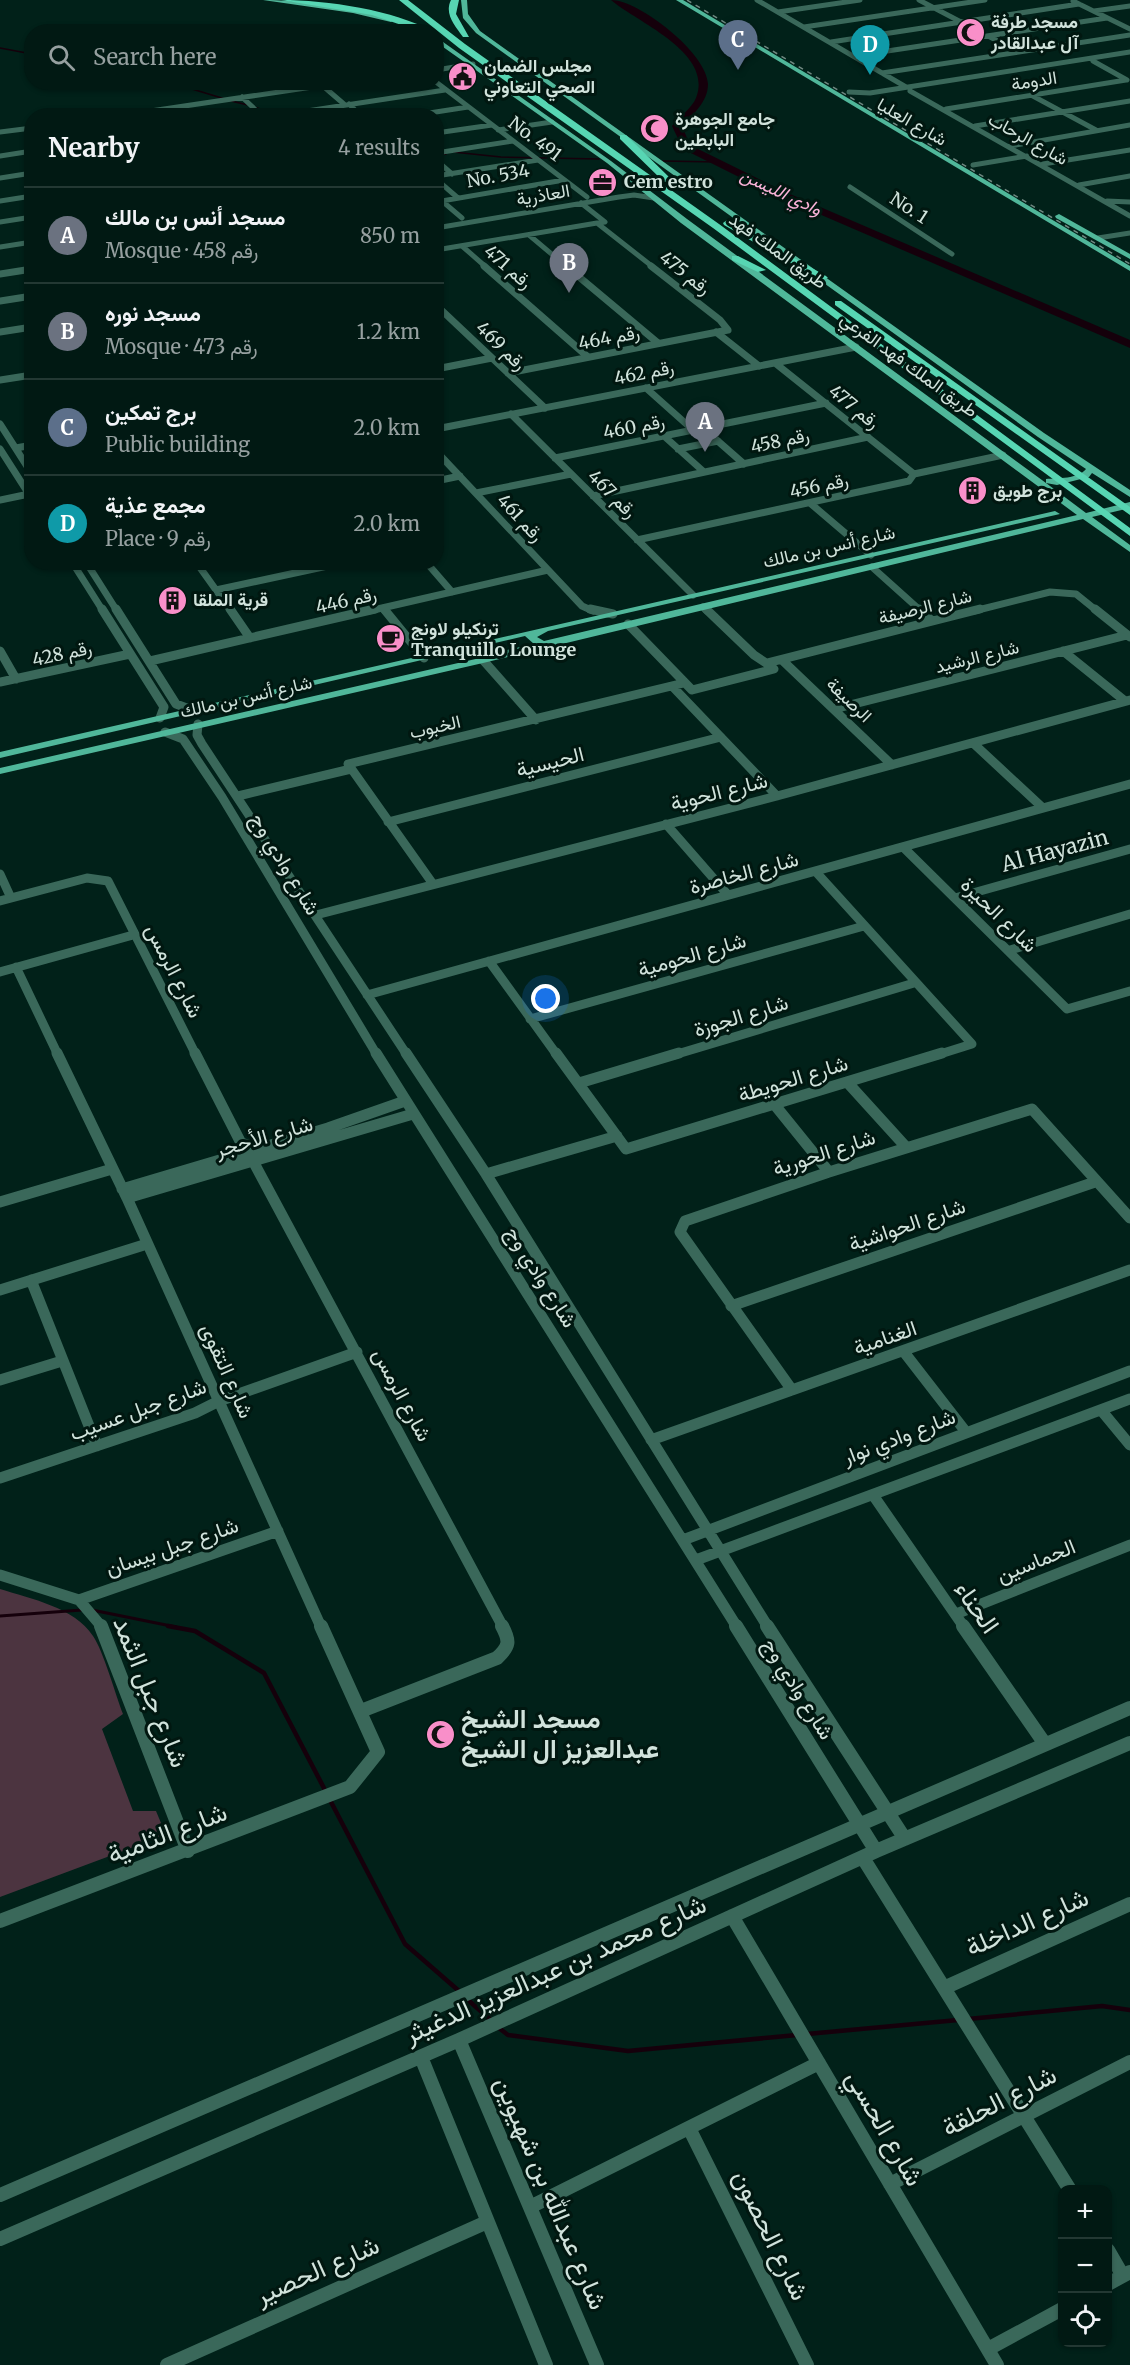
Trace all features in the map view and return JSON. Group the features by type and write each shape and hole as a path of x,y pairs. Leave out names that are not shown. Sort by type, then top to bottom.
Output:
{"highway":[{"path":"285,0 373,13 406,24"},
{"name":"طريق الملك فهد","path":"403,0 434,24"},
{"name":"طريق الملك فهد","path":"414,0 1130,512"},
{"path":"455,0 451,5 452,12 466,35"},
{"name":"طريق الملك فهد","path":"444,32 822,305 1130,533"},
{"path":"444,38 462,46"},
{"path":"543,104 609,162"},
{"path":"623,137 668,180"},
{"path":"727,223 823,278"},
{"path":"735,258 756,267 813,303 822,305"}],"main road":[{"path":"266,0 353,11 402,24"},
{"name":"طريق الملك فهد الفرعي","path":"464,0 463,10 467,20 478,32 623,137 643,148 1088,472 1111,480 1130,495"},
{"name":"شارع العليا","path":"679,0 1130,269"},
{"name":"شارع العليا","path":"696,0 864,102 982,170"},
{"name":"طريق الملك فهد الفرعي","path":"444,44 609,162 735,258 1113,536 1130,546"},
{"path":"1048,209 1130,257"},
{"path":"1037,479 1057,482 1088,472"},
{"path":"1111,480 1130,486"},
{"path":"970,532 1051,508 1057,503 1056,493"},
{"name":"شارع أنس بن مالك","path":"0,771 483,660 980,541 1082,513 1130,495"},
{"name":"شارع أنس بن مالك","path":"0,755 970,532 1130,506"},
{"path":"980,541 1076,525 1088,526 1113,536"},
{"path":"536,632 530,637 543,645"},
{"name":"شارع أنس بن مالك","path":"479,645 497,644 504,647 499,656"}],"street":[{"name":"شارع الرحاب","path":"757,0 938,107 946,109 1079,184 1130,216"},
{"path":"824,0 831,4"},
{"path":"778,12 860,0"},
{"path":"918,0 961,22"},
{"path":"804,27 985,0"},
{"path":"1070,0 1130,29"},
{"path":"831,42 1079,4"},
{"path":"1094,11 1130,6"},
{"path":"854,56 1107,18"},
{"path":"987,36 1019,52"},
{"path":"882,73 1130,36"},
{"path":"849,92 873,94 1130,54"},
{"path":"908,89 1130,54"},
{"path":"1093,61 1128,80"},
{"path":"444,68 473,64"},
{"name":"الدومة","path":"946,109 1128,80"},
{"path":"185,108 296,90"},
{"path":"328,90 352,108"},
{"path":"323,108 445,90"},
{"name":"No. 491","path":"445,90 587,197"},
{"path":"864,102 865,98 873,94"},
{"path":"1031,95 1096,130"},
{"path":"242,98 253,108"},
{"path":"975,126 1130,101"},
{"path":"444,111 468,107"},
{"path":"498,130 552,122"},
{"path":"1010,146 1130,124"},
{"path":"444,133 492,125"},
{"path":"0,132 24,129"},
{"path":"444,152 513,141"},
{"path":"1043,164 1130,150"},
{"path":"0,156 24,154"},
{"path":"973,165 1027,156"},
{"path":"444,176 538,160"},
{"path":"444,167 452,174"},
{"path":"0,178 24,174"},
{"path":"1079,184 1130,176"},
{"name":"No. 534","path":"444,200 564,180"},
{"name":"العاذرية","path":"444,227 616,195 632,188 632,180"},
{"path":"444,185 458,198"},
{"name":"No. 1","path":"850,188 952,254"},
{"name":"العاذرية","path":"444,221 587,197 634,195 654,198"},
{"path":"0,201 24,197"},
{"path":"1107,201 1130,202"},
{"name":"رقم 475","path":"581,203 605,222 597,223"},
{"path":"444,205 462,218"},
{"path":"0,222 24,218"},
{"path":"444,249 597,223"},
{"name":"رقم 475","path":"597,223 728,327 728,330 716,332"},
{"path":"1098,238 1130,233"},
{"path":"529,235 658,343"},
{"path":"0,247 24,243"},
{"name":"رقم 471","path":"462,246 588,357"},
{"path":"0,274 24,270"},
{"path":"0,295 24,291"},
{"path":"0,301 24,297"},
{"name":"رقم 469","path":"444,315 544,408"},
{"path":"0,332 24,328"},
{"path":"716,332 759,366"},
{"name":"رقم 464","path":"508,373 716,332"},
{"name":"رقم 462","path":"444,427 856,347"},
{"path":"444,367 492,358"},
{"name":"رقم 477","path":"775,363 914,474"},
{"path":"0,380 24,376"},
{"path":"646,388 693,430"},
{"name":"رقم 460","path":"555,458 826,403"},
{"name":"رقم 467","path":"511,414 693,595"},
{"path":"0,424 24,462"},
{"path":"703,428 744,464"},
{"path":"664,436 704,472"},
{"name":"رقم 458","path":"593,496 868,437"},
{"path":"678,449 718,441"},
{"path":"15,448 24,446"},
{"path":"1,450 24,486"},
{"name":"رقم 456","path":"637,540 909,481 914,474 1003,455"},
{"name":"رقم 461","path":"444,459 582,606"},
{"path":"476,493 571,474"},
{"path":"444,479 460,476"},
{"path":"0,500 24,497"},
{"path":"810,503 871,555"},
{"path":"872,567 931,621"},
{"path":"77,570 164,707 160,718"},
{"path":"91,570 168,693 176,704 192,710"},
{"path":"202,570 250,638"},
{"path":"216,590 309,570"},
{"path":"433,570 452,592"},
{"name":"رقم 446","path":"150,661 548,570"},
{"name":"شارع الرصيفة","path":"767,663 1050,592 1076,594 1129,636"},
{"path":"582,606 595,612 613,614"},
{"path":"579,622 583,613 582,606"},
{"path":"703,607 754,655 767,663"},
{"path":"383,608 424,657"},
{"path":"628,624 684,683"},
{"name":"شارع الرشيد","path":"834,709 1129,636"},
{"path":"123,643 136,640"},
{"path":"0,651 16,679"},
{"path":"1063,651 1128,701"},
{"name":"رقم 428","path":"0,682 130,654"},
{"path":"483,660 536,720"},
{"name":"الرصيفة","path":"782,660 892,765"},
{"name":"الخبوب","path":"351,769 348,764 684,683 692,690 774,669 767,663"},
{"path":"672,686 777,796"},
{"path":"157,696 164,698 168,693"},
{"name":"شارع الحوية","path":"316,915 777,796 1128,701"},
{"name":"شارع وادي وج","path":"198,724 197,735 202,744 486,1174 706,1531 905,1839"},
{"name":"شارع وادي وج","path":"165,732 181,737 222,797 413,1114 696,1560 859,1825 870,1855"},
{"name":"الحيسية","path":"388,822 721,737"},
{"path":"973,743 1043,808"},
{"path":"189,748 202,744"},
{"path":"238,796 351,769 433,884"},
{"name":"شارع الخاصرة","path":"367,995 1130,784"},
{"path":"666,824 728,895"},
{"name":"شارع الحيرة","path":"904,848 1010,950 1067,1009 1130,991"},
{"name":"Al Hayazin","path":"955,898 1130,849"},
{"name":"شارع الحويطة","path":"616,1136 626,1149 972,1044 816,872"},
{"path":"0,874 11,898 0,901"},
{"name":"شارع الرمس","path":"11,898 87,878 108,881 133,935 242,1143"},
{"path":"1010,950 1130,914"},
{"name":"شارع الحومية","path":"530,1019 864,926"},
{"path":"0,972 133,935"},
{"path":"486,1174 616,1136 489,961"},
{"name":"شارع التقوى","path":"16,967 124,1194 378,1752 350,1787"},
{"name":"شارع الجوزة","path":"579,1083 914,982"},
{"path":"847,1082 906,1147"},
{"name":"شارع الأحجر","path":"124,1194 253,1161 330,1133 405,1101"},
{"path":"774,1104 829,1172"},
{"name":"شارع الحورية","path":"792,1390 730,1306 680,1232 685,1221 906,1147 1032,1109 1095,1182 1130,1218"},
{"name":"شارع الأحجر","path":"124,1194 258,1148 413,1114"},
{"path":"237,1154 242,1143 258,1148"},
{"name":"شارع الرمس","path":"253,1161 509,1639 507,1649 497,1658 361,1711"},
{"path":"0,1202 112,1169"},
{"name":"شارع الحواشية","path":"730,1306 1095,1182"},
{"path":"0,1290 147,1244"},
{"name":"الغنامية","path":"651,1440 1130,1270"},
{"path":"31,1280 97,1446"},
{"name":"شارع جبل عسيب","path":"0,1478 195,1413 219,1401 357,1352"},
{"path":"904,1352 966,1432"},
{"path":"0,1380 62,1361"},
{"name":"شارع وادي نوار","path":"683,1540 1130,1372"},
{"path":"696,1560 1130,1399"},
{"path":"1101,1410 1130,1445"},
{"name":"الحناء","path":"873,1495 1045,1744"},
{"name":"شارع جبل بيسان","path":"79,1600 278,1531"},
{"name":"الحماسين","path":"956,1614 1130,1545"},
{"name":"شارع جبل الثمد","path":"0,1575 79,1600 100,1622 188,1851"},
{"name":"شارع محمد بن عبدالعزيز الدغيثر","path":"3,2190 1130,1708"},
{"name":"شارع محمد بن عبدالعزيز الدغيثر","path":"0,2239 421,2057 905,1839 1130,1743"},
{"name":"شارع الثامية","path":"0,1921 188,1851 350,1787"},
{"path":"870,1855 946,1987 1067,2185"},
{"name":"شارع الداخلة","path":"946,1987 1130,1904"},
{"name":"شارع الحسي","path":"732,1916 997,2365"},
{"name":"شارع عبدالله بن شهيوين","path":"459,2040 532,2206 597,2365"},
{"path":"421,2057 546,2365"},
{"name":"شارع الحلقة","path":"890,2184 1130,2062"},
{"path":"532,2206 819,2063"},
{"name":"شارع الحصون","path":"689,2128 807,2365"},
{"name":"شارع الحصير","path":"167,2365 488,2222"},
{"path":"1112,2256 1127,2274 1112,2282"},
{"path":"988,2349 1058,2311"}],"shaded area":[{"path":"0,1589 63,1611 85,1626 93,1636 105,1662 123,1714 102,1729 133,1811 156,1811 166,1835 0,1897"}],"waterway":[{"name":"وادي الليسن","path":"615,0 659,27 689,53 699,68 703,82 701,97 677,126 686,147 779,193 928,257"},
{"path":"0,48 24,52"},
{"path":"195,90 225,99"},
{"path":"231,101 248,105"},
{"path":"453,152 501,157 599,159"},
{"path":"663,161 717,162"},
{"name":"وادي الليسن","path":"932,259 1058,313"},
{"name":"وادي الليسن","path":"1063,315 1130,344"},
{"path":"0,1616 82,1610"},
{"path":"92,1610 176,1627"},
{"path":"168,1626 195,1631 264,1673 326,1792"},
{"path":"330,1800 405,1944 459,1991"},
{"path":"468,2000 492,2021"},
{"path":"968,2019 1102,2006 1130,2010"},
{"path":"807,2034 958,2020"},
{"path":"499,2028 508,2035 628,2051 797,2035"}],"railway":[{"path":"687,0 1130,264"}],"place":[{"name":"مسجد طرفة آل عبدالقادر","path":"970,32"},
{"name":"برج تمكين","path":"738,70"},
{"name":"مجمع عذية","path":"870,75"},
{"name":"مجلس الضمان الصحي التعاوني","path":"463,76"},
{"name":"جامع الجوهرة البابطين","path":"654,129"},
{"name":"Cem estro","path":"603,182"},
{"name":"مسجد نوره","path":"569,293"},
{"name":"مسجد أنس بن مالك","path":"705,452"},
{"name":"برج طويق","path":"972,491"},
{"name":"قرية الملقا","path":"172,600"},
{"name":"ترنكيلو لاونج Tranquillo Lounge","path":"390,639"},
{"name":"مسجد الشيخ عبدالعزيز ال الشيخ","path":"440,1734"}]}
